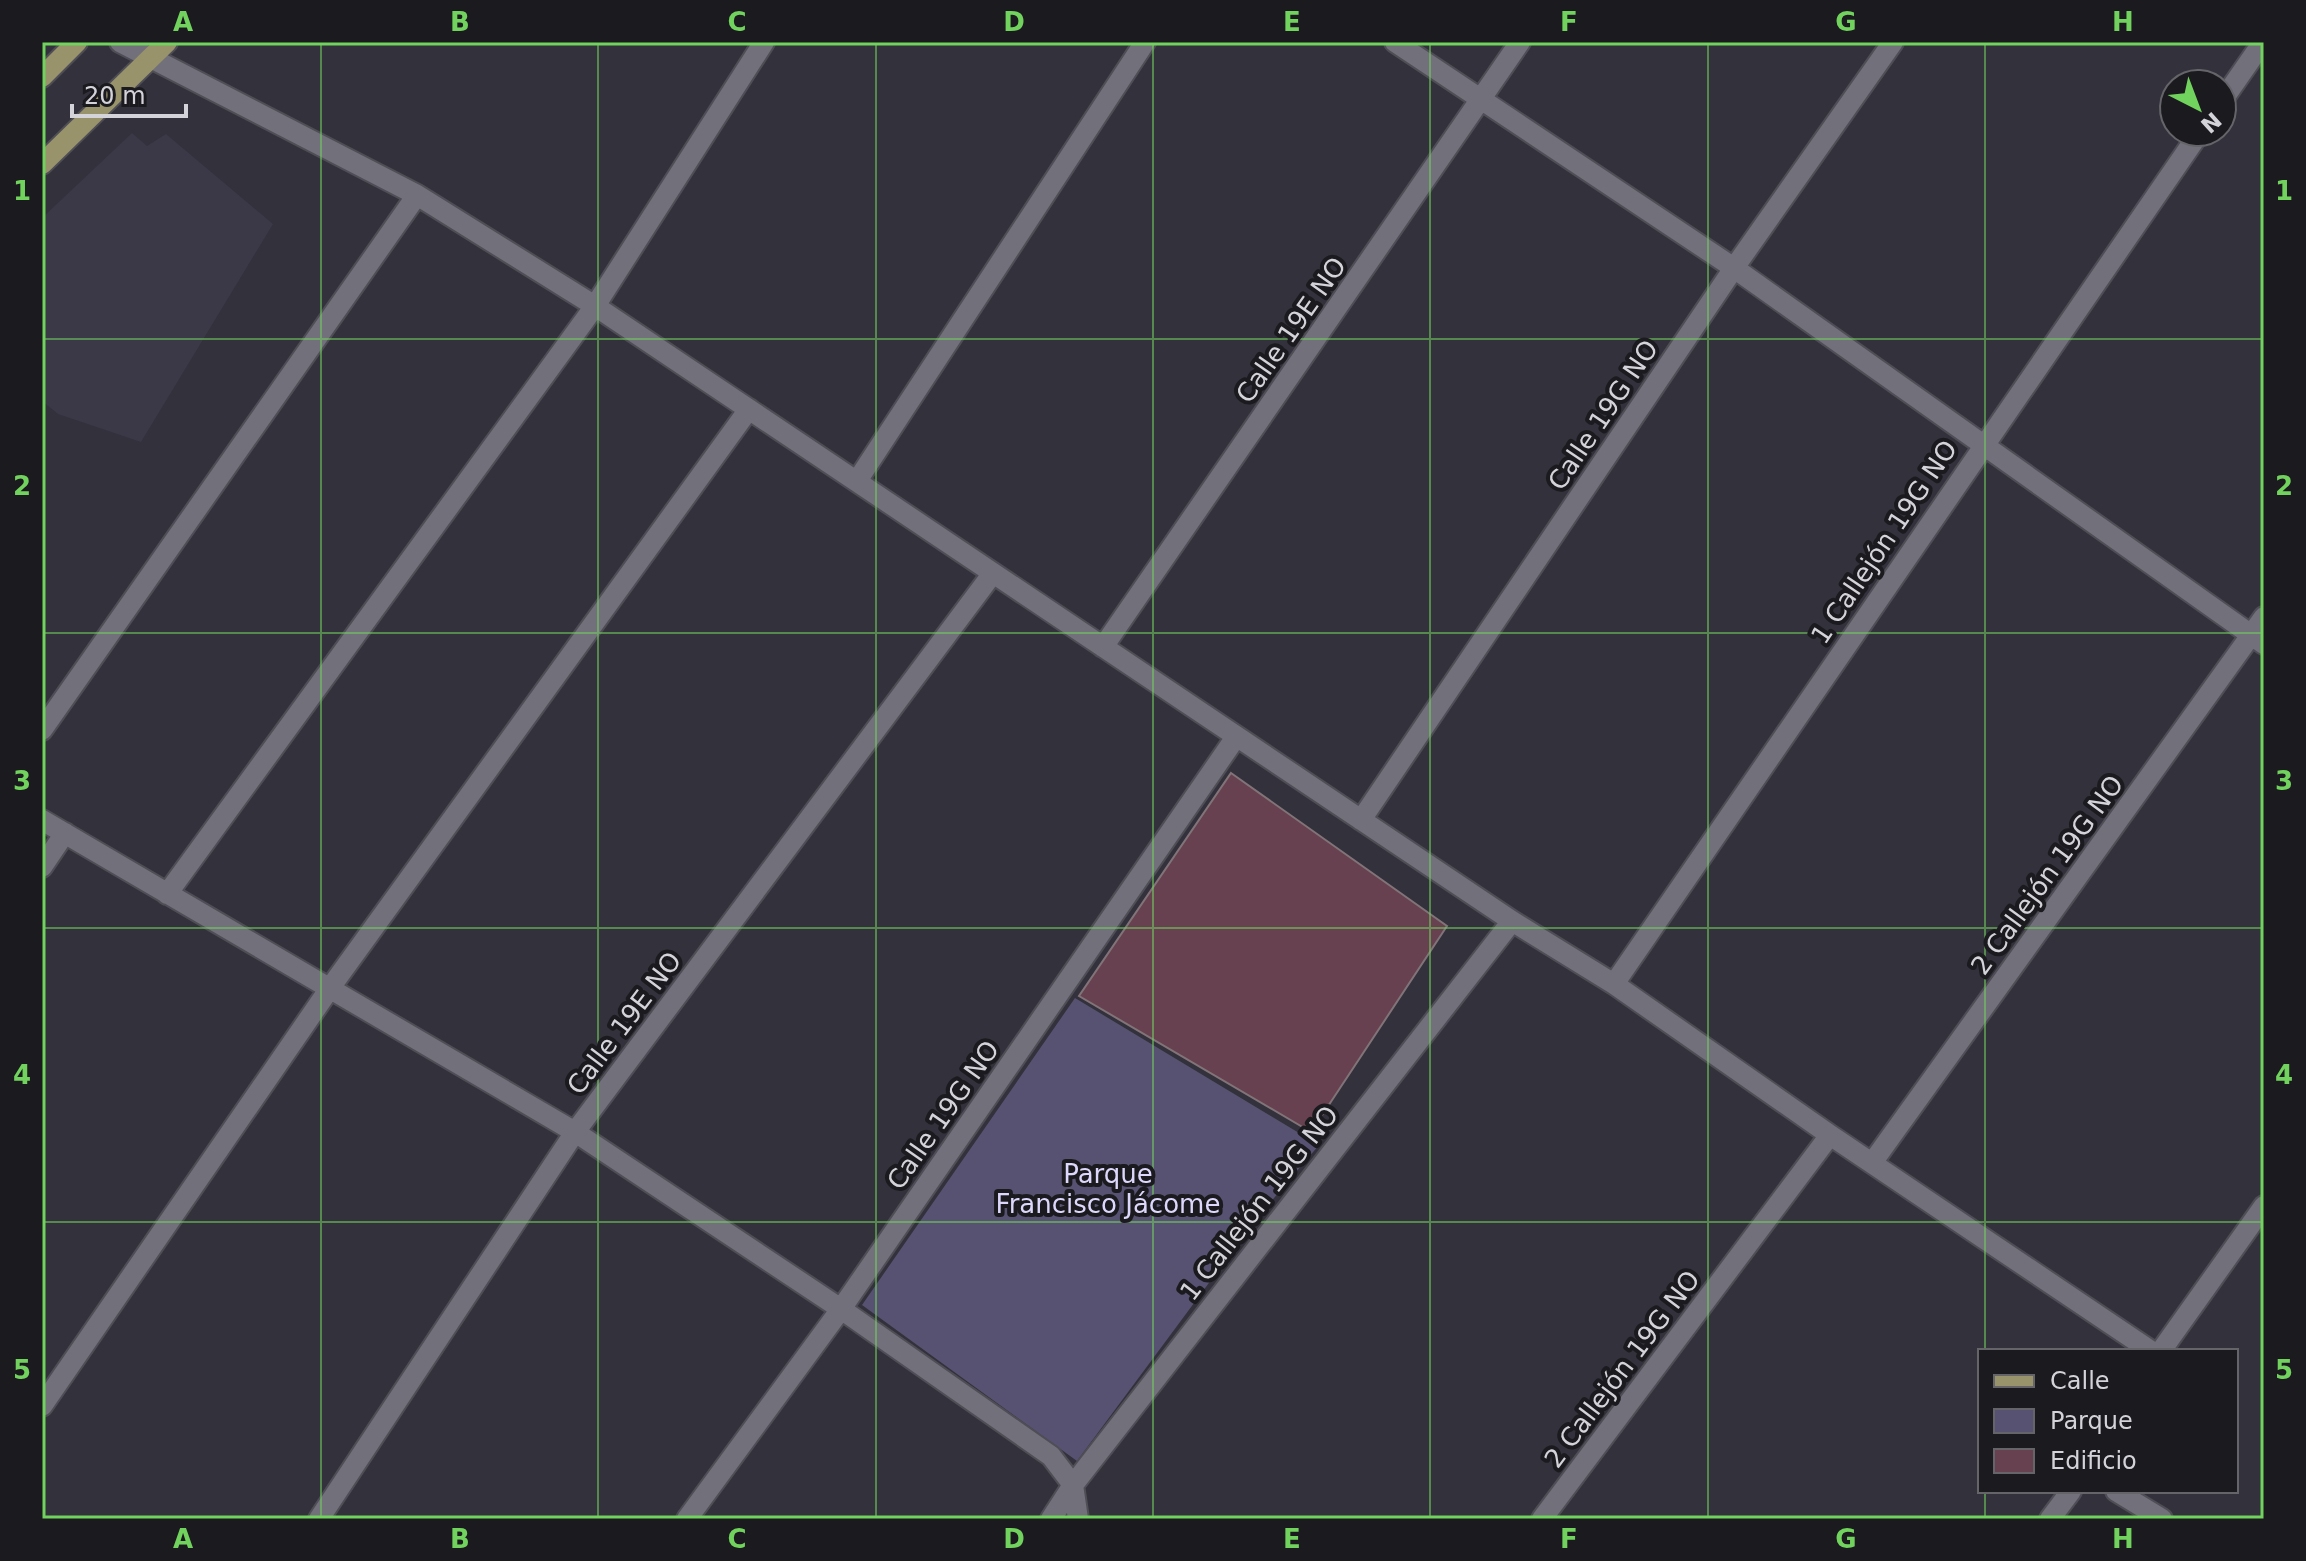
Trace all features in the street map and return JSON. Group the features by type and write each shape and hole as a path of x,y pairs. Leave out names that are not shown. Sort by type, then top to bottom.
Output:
{"main road":[{"path":"42,77 77,42"},
{"path":"42,164 167,42"}],"street":[{"path":"120,42 417,195 595,306 1512,921 1614,984 1830,1135 2148,1349"},
{"path":"167,894 595,306 764,42"},
{"path":"857,481 1145,42"},
{"path":"1395,42 1734,268 2258,639"},
{"name":"Calle 19E NO","path":"1103,647 1520,42"},
{"name":"Calle 19G NO","path":"1361,820 1734,268 1893,42"},
{"path":"2238,78 2263,42"},
{"name":"1 Callejón 19G NO","path":"1614,984 2189,148"},
{"path":"42,730 417,195"},
{"path":"42,1406 330,988 749,409"},
{"name":"Calle 19E NO","path":"319,1519 575,1132 993,573"},
{"name":"2 Callejón 19G NO","path":"1872,1163 2258,639 2264,617"},
{"name":"Calle 19G NO","path":"687,1519 841,1309 1236,737"},
{"path":"42,820 575,1132 841,1309 1051,1456 1073,1485 1078,1519"},
{"path":"42,867 65,833"},
{"name":"1 Callejón 19G NO","path":"1051,1519 1073,1485 1512,921"},
{"name":"2 Callejón 19G NO","path":"1542,1519 1830,1135"},
{"path":"2162,1349 2264,1206"},
{"path":"2050,1519 2070,1493"},
{"path":"2119,1493 2162,1519"}],"shaded area":[{"path":"132,133 147,146 166,134 273,224 141,442 58,414 42,401 42,218"}],"green space":[{"name":"Parque Francisco Jácome","path":"1075,998 1319,1145 1257,1218 1077,1461 862,1305"}],"building":[{"path":"1231,773 1447,926 1311,1132 1079,996"}]}
